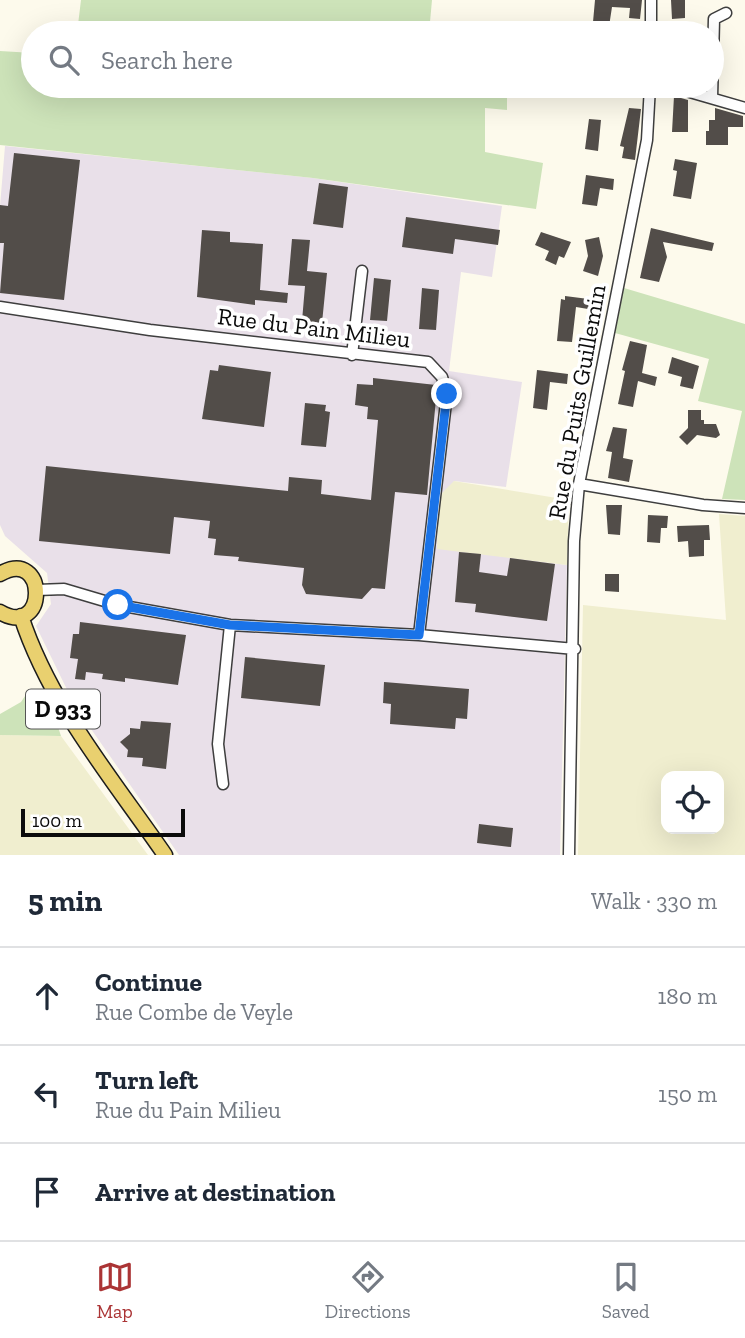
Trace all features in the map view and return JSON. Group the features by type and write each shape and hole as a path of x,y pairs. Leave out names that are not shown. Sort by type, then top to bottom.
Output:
{"main road":[{"path":"0,612 21,616 34,606 37,590 30,575 23,571 2,568"},
{"name":"D 933","path":"21,616 33,653 62,706 165,855"}],"street":[{"path":"651,0 651,21"},
{"path":"715,21 726,13"},
{"name":"Rue du Puits Guillemin","path":"569,855 575,649 574,541 579,484 647,140 649,98"},
{"path":"712,98 745,108"},
{"path":"352,355 362,271"},
{"name":"Rue du Pain Milieu","path":"0,307 352,355 428,362 442,377 447,394 419,635"},
{"path":"579,484 703,505 745,508"},
{"path":"37,590 64,589 118,605 230,625 419,635 575,649"},
{"path":"223,784 218,744 230,625"}],"shaded area":[{"path":"5,146 313,178 502,206 492,277 461,272 449,371 522,382 506,487 454,481 437,548 567,565 560,855 179,855 75,706 36,626 51,604 47,573 5,536 0,525 0,206"},
{"path":"454,481 569,500 567,565 437,549 438,497"},
{"path":"719,514 745,516 745,855 578,855 583,605 726,620"},
{"path":"0,735 61,736 148,855 0,855"}],"green space":[{"path":"81,0 432,0 430,21 78,21"},
{"path":"0,51 21,52 21,98 507,98 507,110 485,108 485,152 543,163 536,209 313,178 0,145"},
{"path":"624,288 745,324 745,500 722,499 742,411 698,401 709,359 615,333"},
{"path":"27,693 56,721 61,736 0,735 0,714 21,702"}],"building":[{"path":"595,0 642,0 640,19 629,18 630,8 612,7 610,21 593,21"},
{"path":"671,0 685,0 685,18 672,19"},
{"path":"674,98 688,100 688,132 672,132"},
{"path":"629,108 641,109 635,160 622,158 624,147 620,146"},
{"path":"715,108 743,116 743,127 728,127 728,145 706,145 706,131 709,131 709,120 715,120"},
{"path":"589,119 601,120 598,151 585,149"},
{"path":"14,153 80,160 64,300 0,293 4,243 0,243 0,205 8,206"},
{"path":"675,159 697,163 691,199 673,196 677,171 673,170"},
{"path":"586,175 614,179 613,190 600,188 597,206 582,204"},
{"path":"319,183 348,187 343,228 313,224"},
{"path":"406,217 500,230 498,245 455,239 453,254 402,247"},
{"path":"651,228 714,243 712,251 663,242 667,257 659,282 640,278"},
{"path":"202,230 230,232 230,242 263,244 260,290 288,293 287,303 255,300 255,305 197,297"},
{"path":"541,232 571,242 564,258 559,256 556,265 545,260 549,251 535,245"},
{"path":"599,237 603,256 598,276 583,271 588,256 585,240"},
{"path":"292,239 310,240 307,271 327,273 322,323 302,321 305,286 288,285"},
{"path":"374,278 391,280 387,321 370,320"},
{"path":"422,288 439,290 436,330 419,329"},
{"path":"565,296 604,301 599,328 591,327 594,310 576,307 572,342 557,341 561,299 565,300"},
{"path":"630,341 647,345 642,373 657,377 655,386 638,381 633,407 618,404 625,371 622,370"},
{"path":"672,357 699,366 693,389 680,386 682,377 668,373"},
{"path":"219,365 271,372 264,427 202,419 210,370 218,371"},
{"path":"537,370 568,374 567,384 550,382 547,410 533,408"},
{"path":"373,378 436,385 437,388 427,495 395,492 385,589 372,588 362,599 306,594 302,585 304,568 238,561 239,557 214,555 216,539 208,538 210,521 174,517 170,554 39,541 46,466 288,491 289,477 322,480 321,494 371,500 378,420 367,419 368,407 355,405 357,384 373,385"},
{"path":"305,403 326,405 325,411 330,412 326,447 301,445"},
{"path":"688,410 701,410 704,424 716,424 720,435 716,438 697,435 687,445 679,437 688,428"},
{"path":"613,427 627,429 623,458 633,460 629,482 608,478 612,452 606,451"},
{"path":"606,505 622,505 620,535 608,534"},
{"path":"648,515 668,516 667,528 661,528 660,543 647,542"},
{"path":"709,525 710,540 704,540 704,556 689,557 688,541 678,542 677,526"},
{"path":"459,552 481,554 479,572 507,576 510,558 555,564 547,621 475,612 476,604 455,602"},
{"path":"605,574 619,574 619,592 605,591"},
{"path":"80,622 186,635 178,685 125,678 125,682 102,679 103,674 86,672 85,680 75,679 78,659 70,658 73,634 79,634"},
{"path":"245,657 325,665 320,706 241,698"},
{"path":"384,682 469,689 467,719 456,718 455,729 390,724 391,704 383,703"},
{"path":"141,721 171,723 166,769 142,766 143,758 127,757 128,750 120,742 130,734 130,728 140,729"},
{"path":"479,824 513,828 511,847 477,843"}],"route":[{"path":"118,605 230,625 419,635 447,394"}]}
